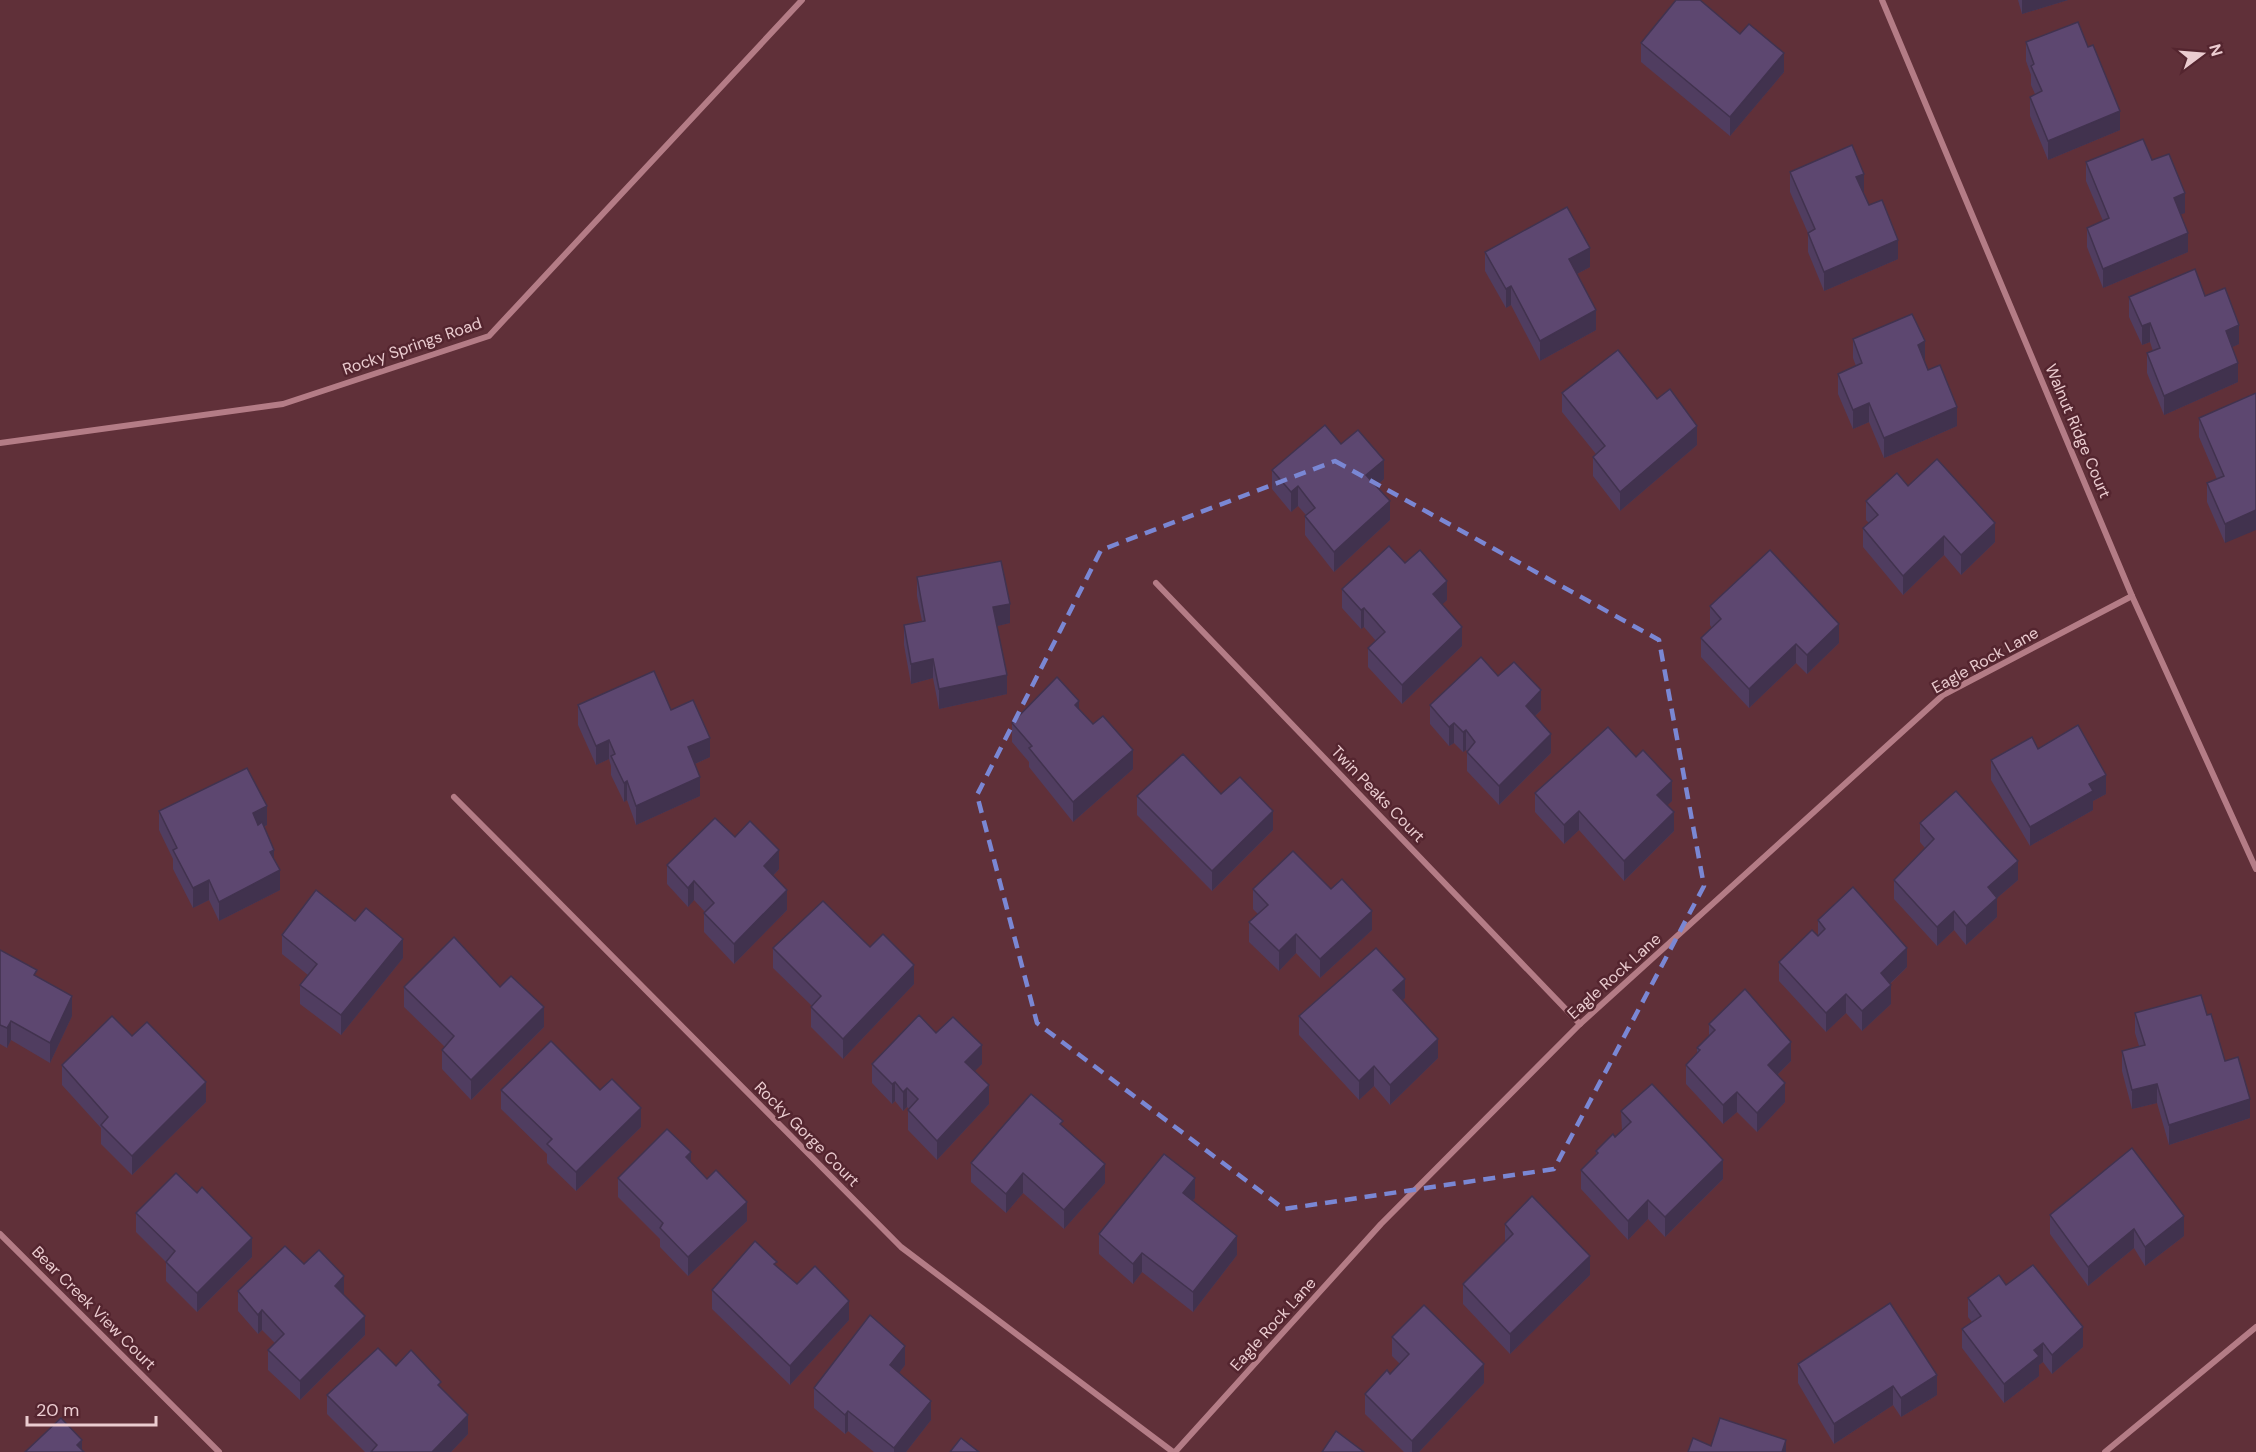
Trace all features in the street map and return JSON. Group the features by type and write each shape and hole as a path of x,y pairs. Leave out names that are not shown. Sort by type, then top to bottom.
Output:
{"street":[{"name":"Rocky Springs Road","path":"0,443 284,404 489,336 802,0"},
{"name":"Walnut Ridge Court","path":"1882,0 2132,596 2256,869"},
{"name":"Twin Peaks Court","path":"1156,583 1581,1024"},
{"name":"Eagle Rock Lane","path":"1174,1452 1380,1224 1581,1024 1943,695 2132,596"},
{"name":"Rocky Gorge Court","path":"454,797 901,1247 1174,1452"},
{"name":"Bear Creek View Court","path":"0,1234 219,1452"},
{"path":"2105,1452 2256,1327"}],"highlighted area":[{"path":"1335,461 1659,640 1704,886 1554,1169 1284,1209 1037,1023 977,795 1101,550"}],"building":[{"path":"1676,0 1700,0 1740,34 1749,24 1784,53 1730,117 1641,43"},
{"path":"2078,22 2088,47 2093,45 2120,111 2048,141 2030,97 2042,91 2031,66 2034,64 2026,42"},
{"path":"2143,139 2152,160 2169,154 2185,193 2174,198 2188,233 2103,269 2087,228 2109,218 2086,162"},
{"path":"1852,145 1864,174 1856,177 1869,205 1882,200 1898,240 1824,272 1808,233 1815,229 1790,172"},
{"path":"1567,207 1590,248 1569,259 1596,310 1540,341 1511,286 1506,289 1485,252"},
{"path":"2195,269 2205,296 2225,288 2239,325 2226,331 2238,363 2164,396 2147,353 2160,348 2150,323 2142,326 2129,297"},
{"path":"1912,314 1925,341 1918,345 1928,370 1940,365 1957,407 1884,438 1869,403 1853,410 1838,374 1862,363 1853,339"},
{"path":"1618,350 1657,399 1670,389 1697,426 1620,492 1593,457 1605,446 1562,393"},
{"path":"2256,393 2256,510 2225,524 2207,483 2224,476 2199,418"},
{"path":"1325,425 1341,444 1358,430 1384,460 1366,475 1390,501 1334,552 1305,516 1315,508 1298,486 1291,492 1272,470"},
{"path":"1937,459 1995,523 1961,555 1944,536 1903,576 1863,528 1878,515 1866,501 1897,473 1908,486"},
{"path":"1389,546 1405,563 1420,550 1447,581 1433,594 1462,627 1402,685 1368,648 1385,632 1364,608 1361,610 1342,589"},
{"path":"1770,550 1839,624 1807,655 1796,644 1749,689 1701,638 1721,619 1710,606"},
{"path":"1001,561 1010,604 993,607 1007,675 939,689 933,659 911,664 904,625 925,621 917,577"},
{"path":"1481,657 1498,676 1514,662 1541,690 1526,706 1551,734 1499,786 1467,752 1475,742 1466,730 1463,732 1454,723 1449,727 1430,705"},
{"path":"654,671 671,710 693,700 710,738 688,747 700,777 636,806 627,781 624,783 611,756 615,754 609,740 596,746 578,705"},
{"path":"1057,677 1079,701 1075,705 1093,724 1103,716 1133,750 1073,802 1029,748 1032,746 1012,723"},
{"path":"2078,725 2106,775 2089,784 2093,791 2030,827 1991,760 2032,737 2038,749"},
{"path":"1608,727 1636,757 1643,750 1672,781 1657,795 1674,812 1624,861 1579,811 1564,825 1535,793"},
{"path":"1183,754 1221,794 1240,777 1273,811 1212,871 1137,796"},
{"path":"247,768 267,806 253,813 258,825 262,822 274,850 270,852 280,870 219,902 209,880 193,888 173,850 177,848 159,811"},
{"path":"1956,791 2018,861 1988,887 1997,898 1966,926 1954,911 1937,927 1894,880 1934,839 1920,823"},
{"path":"715,818 735,837 750,821 779,850 764,866 787,890 734,944 704,913 714,903 694,881 688,888 667,865"},
{"path":"1293,851 1331,889 1342,879 1372,911 1320,959 1296,934 1279,951 1249,922 1268,905 1253,889"},
{"path":"1853,887 1907,948 1881,973 1891,985 1862,1011 1846,994 1826,1013 1779,962 1812,930 1818,936 1825,929 1818,920"},
{"path":"316,890 355,921 366,908 403,939 341,1015 300,985 317,964 282,935"},
{"path":"823,901 870,947 883,934 914,965 843,1039 811,1007 821,996 773,948"},
{"path":"454,937 500,987 511,976 544,1007 471,1080 442,1050 454,1036 404,987"},
{"path":"1376,948 1405,979 1393,990 1438,1039 1390,1085 1374,1066 1359,1081 1299,1016"},
{"path":"0,950 37,970 34,975 72,996 50,1043 11,1021 7,1028 0,1025"},
{"path":"1745,989 1791,1042 1768,1065 1785,1083 1757,1113 1737,1092 1723,1105 1686,1065 1700,1050 1697,1048 1715,1030 1709,1024"},
{"path":"2201,995 2207,1015 2211,1014 2225,1061 2238,1057 2250,1099 2169,1125 2157,1084 2132,1090 2122,1051 2145,1045 2135,1013"},
{"path":"919,1015 936,1033 953,1017 982,1045 965,1062 989,1085 937,1141 908,1110 918,1099 907,1088 903,1092 895,1082 892,1084 872,1064"},
{"path":"112,1016 132,1036 147,1022 206,1082 132,1156 101,1125 108,1117 62,1065"},
{"path":"551,1041 600,1090 612,1079 641,1108 576,1172 547,1144 552,1139 501,1090"},
{"path":"1652,1084 1723,1160 1665,1217 1648,1200 1628,1221 1581,1170 1613,1134 1615,1137 1631,1122 1621,1111"},
{"path":"1031,1094 1063,1121 1060,1124 1105,1164 1064,1210 1023,1173 1006,1194 971,1163"},
{"path":"667,1129 691,1152 686,1157 707,1179 716,1170 747,1202 688,1257 660,1228 663,1223 618,1178"},
{"path":"2132,1148 2184,1216 2145,1247 2134,1229 2088,1267 2050,1215"},
{"path":"1164,1154 1195,1178 1183,1193 1237,1236 1193,1292 1142,1253 1133,1264 1099,1234"},
{"path":"176,1173 197,1193 202,1187 252,1238 197,1293 166,1262 175,1251 136,1213"},
{"path":"1532,1196 1590,1256 1510,1334 1463,1284 1513,1234 1505,1224"},
{"path":"755,1241 777,1262 774,1264 797,1284 815,1266 849,1301 790,1366 712,1290"},
{"path":"285,1246 304,1264 319,1250 344,1276 335,1286 365,1316 300,1381 268,1350 284,1334 262,1310 258,1315 238,1291"},
{"path":"2033,1265 2083,1327 2052,1355 2043,1343 2034,1350 2039,1356 2004,1384 1962,1329 1981,1316 1968,1298 1999,1275 2006,1285"},
{"path":"1890,1303 1937,1375 1901,1398 1893,1386 1834,1424 1798,1364"},
{"path":"1424,1305 1484,1364 1412,1441 1365,1394 1387,1370 1390,1374 1409,1354 1392,1337"},
{"path":"870,1315 905,1346 890,1365 931,1401 894,1448 848,1411 845,1415 814,1388"},
{"path":"378,1348 396,1366 411,1350 441,1382 438,1385 468,1415 432,1452 371,1452 377,1445 327,1395"},
{"path":"61,1418 82,1440 77,1445 84,1452 25,1452"},
{"path":"1720,1418 1786,1440 1782,1452 1688,1452 1693,1438 1711,1446"},
{"path":"1336,1431 1364,1452 1322,1452"},
{"path":"961,1438 979,1452 950,1452"}]}
